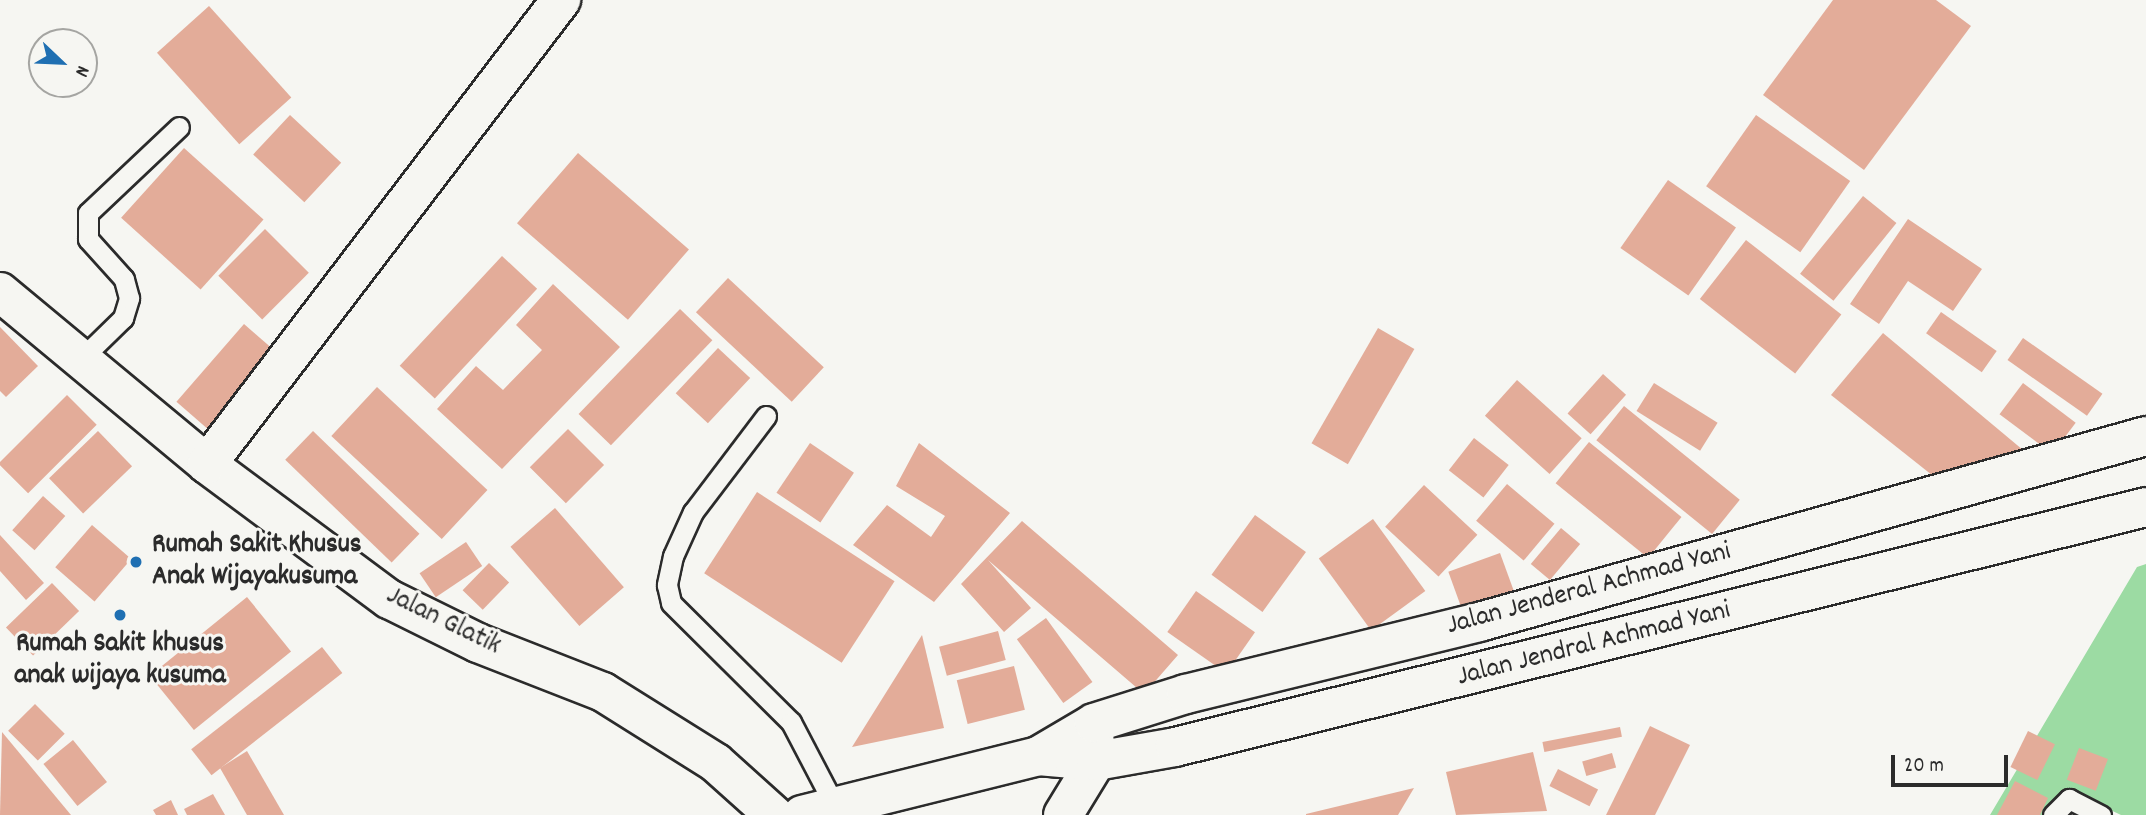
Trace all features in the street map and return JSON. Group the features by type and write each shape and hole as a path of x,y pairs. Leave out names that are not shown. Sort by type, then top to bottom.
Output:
{"main road":[{"path":"208,464 561,0"},
{"name":"Jalan Glatik","path":"0,292 208,464 389,599 478,643 603,692 716,763 774,815"},
{"name":"Jalan Jenderal Achmad Yani","path":"1038,755 1094,723 2146,436"},
{"name":"Jalan Jendral Achmad Yani","path":"1038,755 1096,761 1229,734 2146,507"},
{"path":"1063,815 1096,761 1094,723"},
{"path":"819,812 1038,755"}],"lane":[{"path":"81,359 123,317 130,298 124,279 88,239 88,214 178,127"},
{"path":"766,416 693,512 673,556 667,585 671,603 791,722 819,812"},
{"path":"2053,815 2069,799 2101,815"}],"green space":[{"path":"2146,564 2146,815 2121,815 2066,789 2042,815 1990,815 2137,567"}],"building":[{"path":"1833,0 1936,0 1971,26 1864,170 1763,95"},
{"path":"209,6 291,97 239,144 157,53"},
{"path":"290,115 341,163 304,202 253,154"},
{"path":"1756,115 1850,181 1800,252 1706,186"},
{"path":"184,148 264,220 201,289 121,218"},
{"path":"578,153 689,249 628,320 517,223"},
{"path":"1668,180 1736,228 1688,296 1620,248"},
{"path":"1863,196 1896,223 1833,301 1800,274"},
{"path":"1908,219 1982,269 1953,311 1908,281 1879,324 1850,304"},
{"path":"265,229 309,273 262,320 218,276"},
{"path":"1746,240 1841,314 1795,374 1700,299"},
{"path":"502,256 537,289 435,398 400,366"},
{"path":"728,278 824,367 792,402 696,312"},
{"path":"553,284 620,347 502,469 437,409 476,366 503,390 542,350 516,325"},
{"path":"680,309 712,340 611,445 579,414"},
{"path":"1941,312 1997,351 1982,372 1926,333"},
{"path":"244,324 284,359 216,437 176,402"},
{"path":"0,327 38,366 6,397 0,391"},
{"path":"1378,328 1414,349 1348,464 1312,443"},
{"path":"1883,333 2023,450 1942,483 1831,395"},
{"path":"2023,338 2102,394 2087,416 2008,360"},
{"path":"718,348 750,378 708,423 676,393"},
{"path":"1603,374 1626,395 1591,434 1568,413"},
{"path":"1517,380 1582,438 1550,474 1485,416"},
{"path":"1654,383 1718,423 1700,451 1637,411"},
{"path":"2023,383 2076,423 2052,454 2000,414"},
{"path":"377,387 487,490 442,539 331,436"},
{"path":"67,395 97,425 28,493 0,465 0,462"},
{"path":"1624,406 1740,500 1712,534 1596,440"},
{"path":"568,429 604,465 566,503 530,467"},
{"path":"98,431 132,466 83,513 49,478"},
{"path":"313,431 419,534 392,563 285,460"},
{"path":"1474,438 1509,465 1483,497 1449,470"},
{"path":"1589,442 1681,517 1648,558 1556,483"},
{"path":"810,443 854,473 820,522 776,493"},
{"path":"919,443 1010,513 934,602 853,545 887,505 931,537 945,516 896,486"},
{"path":"1507,484 1554,524 1524,561 1476,521"},
{"path":"1424,485 1477,535 1439,576 1385,527"},
{"path":"757,492 895,581 842,663 704,573"},
{"path":"43,496 65,516 35,550 12,530"},
{"path":"555,508 624,587 579,626 510,547"},
{"path":"1255,515 1306,552 1262,612 1212,575"},
{"path":"1373,519 1425,591 1371,630 1319,558"},
{"path":"1022,521 1178,655 1144,694 988,560 1031,608 1004,632 961,584"},
{"path":"92,525 131,559 95,601 55,567"},
{"path":"1561,528 1580,544 1550,580 1531,564"},
{"path":"0,535 44,583 26,600 0,571"},
{"path":"466,542 482,566 436,597 420,573"},
{"path":"1500,553 1516,598 1465,617 1448,572"},
{"path":"489,563 509,582 483,610 463,590"},
{"path":"52,583 79,611 33,656 6,627"},
{"path":"1196,591 1255,632 1226,673 1167,632"},
{"path":"247,597 291,651 194,730 150,676"},
{"path":"1046,618 1092,682 1063,703 1017,639"},
{"path":"998,631 1006,660 947,676 939,647"},
{"path":"922,635 944,728 852,747"},
{"path":"322,647 342,673 212,775 191,749"},
{"path":"1014,666 1025,710 968,724 957,680"},
{"path":"35,704 65,734 38,761 8,731"},
{"path":"1650,726 1690,745 1655,815 1606,815"},
{"path":"1620,727 1622,737 1544,752 1542,742"},
{"path":"2028,731 2055,744 2037,780 2010,767"},
{"path":"2,732 71,815 0,815"},
{"path":"73,740 107,782 77,806 43,764"},
{"path":"2079,748 2108,759 2096,791 2067,780"},
{"path":"247,751 284,815 247,815 220,768"},
{"path":"1533,752 1547,811 1456,815 1446,772"},
{"path":"1612,753 1616,767 1586,776 1582,762"},
{"path":"1558,769 1598,789 1589,806 1549,786"},
{"path":"2015,781 2048,798 2040,815 1997,815"},
{"path":"1414,788 1398,815 1306,815 1306,814"},
{"path":"213,794 225,815 187,815 184,809"},
{"path":"171,800 178,815 156,815 153,810"}],"place":[{"name":"Rumah Sakit Khusus Anak Wijayakusuma","path":"136,562"},
{"name":"Rumah Sakit khusus anak wijaya kusuma","path":"120,615"}]}
